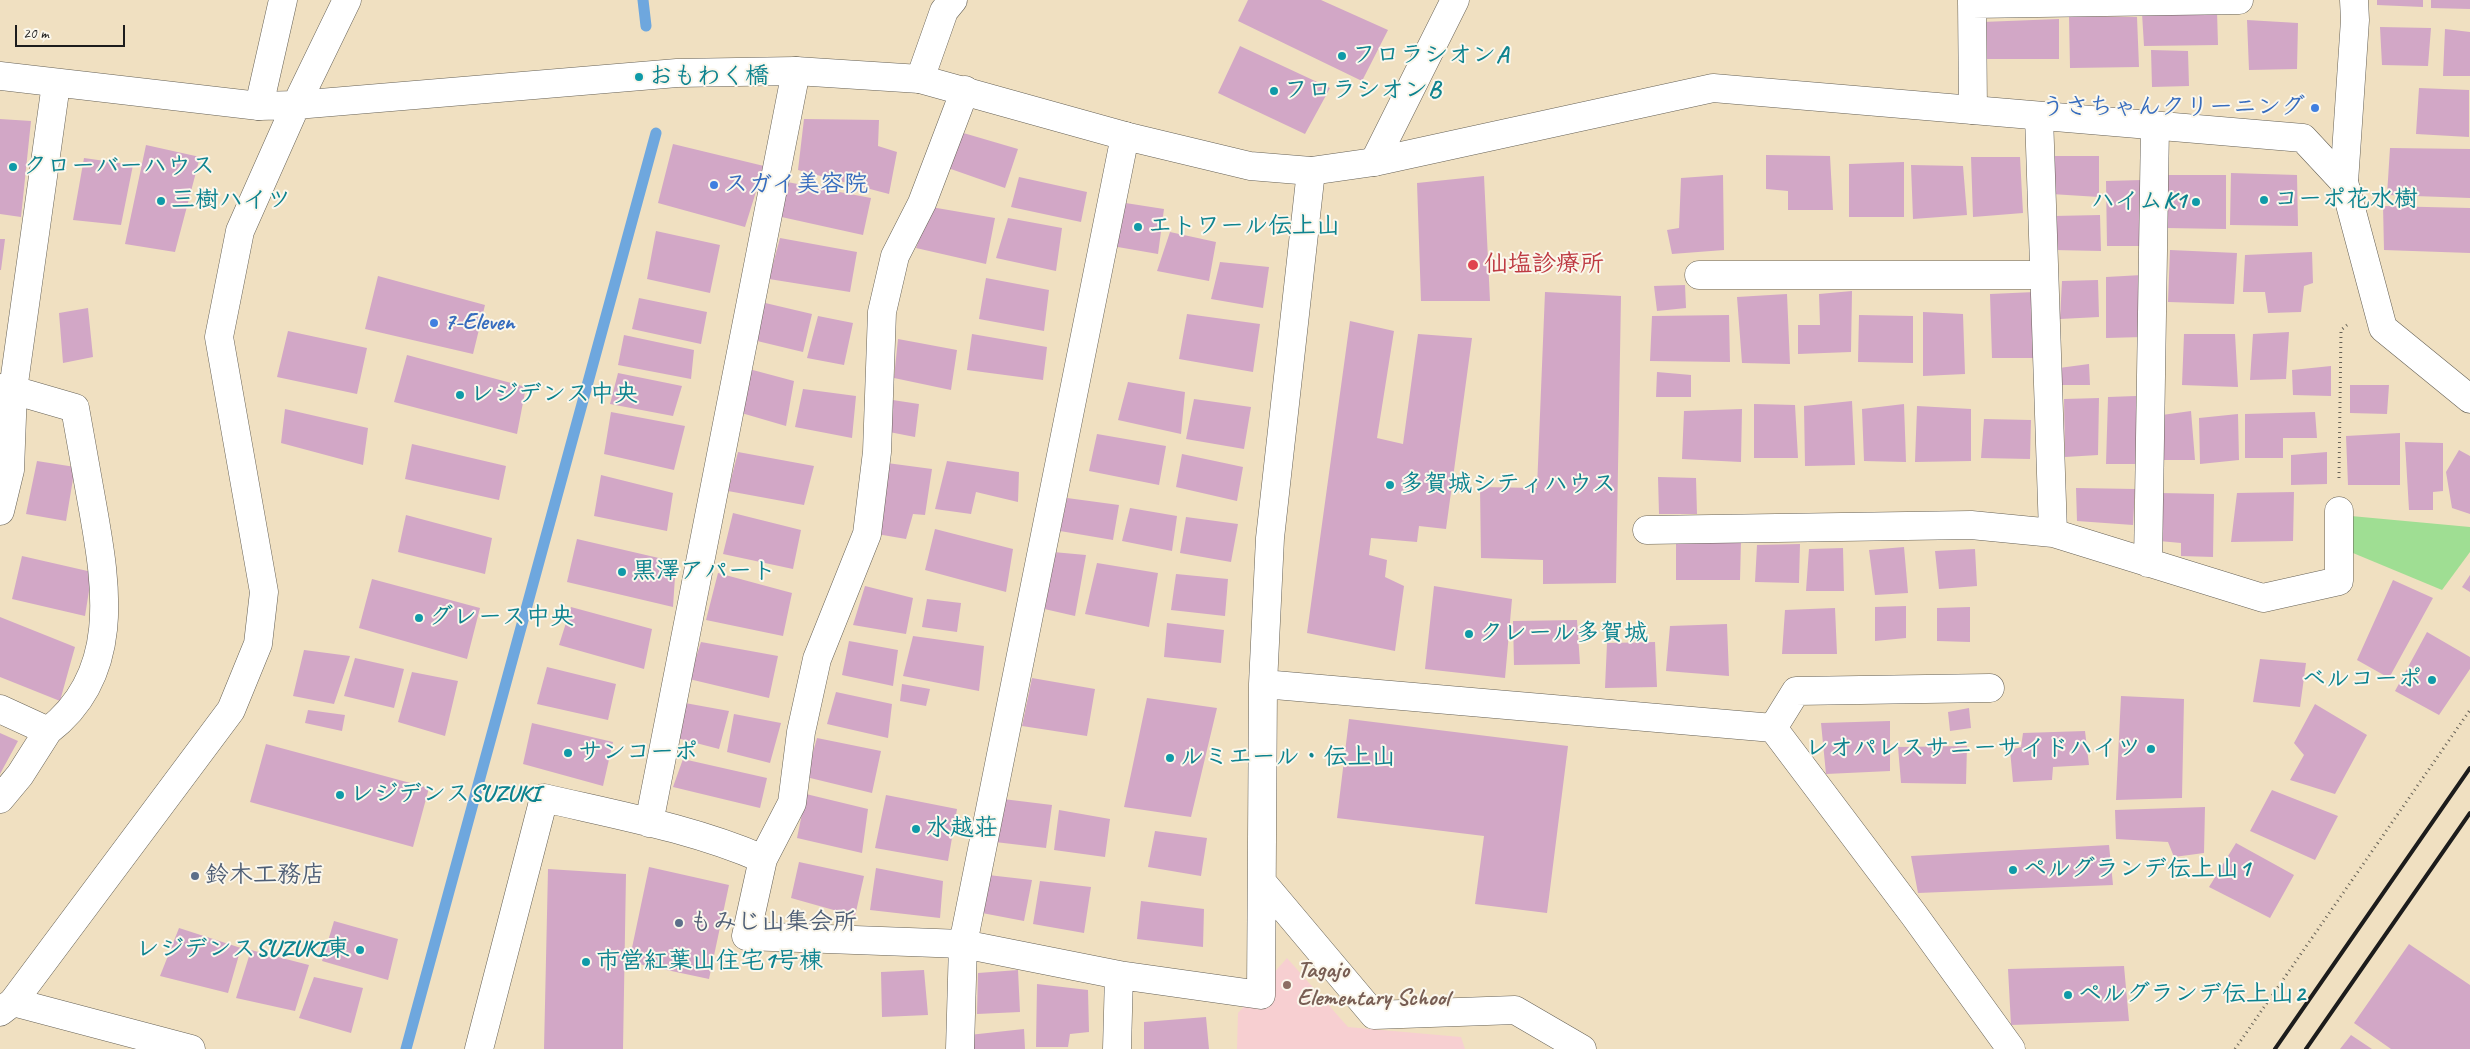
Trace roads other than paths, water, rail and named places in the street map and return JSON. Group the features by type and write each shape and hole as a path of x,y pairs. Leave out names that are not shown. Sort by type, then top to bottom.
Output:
{"street":[{"path":"259,106 283,0"},
{"path":"191,1049 7,1007 231,710 258,644 264,592 219,337 240,232 296,105 347,0"},
{"path":"920,79 944,11 953,0"},
{"path":"1374,162 1456,0"},
{"path":"1973,110 1972,2 2240,0"},
{"path":"2354,0 2355,20 2344,182 2383,328 2470,399"},
{"path":"649,822 796,71"},
{"path":"0,76 56,84 259,106 296,105 597,78 677,73 796,71 920,79 966,90 1125,136 1250,166 1311,171 1374,162 1713,88 2303,138 2344,182"},
{"path":"0,511 10,470 6,389 56,84"},
{"path":"966,90 922,202 895,256 882,312 876,452 867,534 817,659 801,732 792,803 763,859 746,936 963,944 1119,975 1261,995 1263,684 1270,538 1311,171"},
{"path":"2039,116 2053,532"},
{"path":"2148,563 2155,126"},
{"path":"960,1049 963,944 1125,136"},
{"path":"1698,275 2044,276"},
{"path":"0,799 20,775 48,731 68,716 95,668 105,620 104,571 74,408 6,389"},
{"path":"1646,530 1971,525 2053,532 2263,598 2339,580 2338,511"},
{"path":"1263,684 1773,728 1914,915 2011,1049"},
{"path":"1773,728 1796,691 1990,688"},
{"path":"0,710 48,731"},
{"path":"479,1049 544,798 649,822 740,849 763,859"},
{"path":"1262,882 1374,1015 1515,1010 1582,1049"},
{"path":"1116,1049 1119,975"}],"waterway":[{"path":"643,0 646,26"},
{"path":"406,1049 656,133"}],"railway":[{"path":"2275,1049 2470,768"},
{"path":"2306,1049 2470,813"}],"place":[{"name":"フロラシオンA","path":"1342,56"},
{"name":"おもわく橋","path":"639,77"},
{"name":"フロラシオンB","path":"1274,91"},
{"name":"うさちゃんクリーニング","path":"2315,108"},
{"name":"クローバーハウス","path":"13,167"},
{"name":"スガイ美容院","path":"714,185"},
{"name":"コーポ花水樹","path":"2264,200"},
{"name":"三樹ハイツ","path":"161,201"},
{"name":"ハイムK1","path":"2196,202"},
{"name":"エトワール伝上山","path":"1138,227"},
{"name":"仙塩診療所","path":"1473,265"},
{"name":"7-Eleven","path":"434,323"},
{"name":"レジデンス中央","path":"460,395"},
{"name":"多賀城シティハウス","path":"1390,485"},
{"name":"黒澤アパート","path":"622,572"},
{"name":"グレース中央","path":"419,618"},
{"name":"クレール多賀城","path":"1469,634"},
{"name":"ベルコーポ","path":"2432,680"},
{"name":"レオパレスサニーサイドハイツ","path":"2151,749"},
{"name":"サンコーポ","path":"568,753"},
{"name":"ルミエール・伝上山","path":"1170,758"},
{"name":"レジデンスSUZUKI","path":"340,795"},
{"name":"水越荘","path":"916,829"},
{"name":"ペルグランデ伝上山1","path":"2013,870"},
{"name":"鈴木工務店","path":"195,876"},
{"name":"もみじ山集会所","path":"679,923"},
{"name":"レジデンスSUZUKI東","path":"360,950"},
{"name":"市営紅葉山住宅1号棟","path":"586,962"},
{"name":"Tagajo Elementary School","path":"1287,985"},
{"name":"ペルグランデ伝上山2","path":"2068,995"}]}
